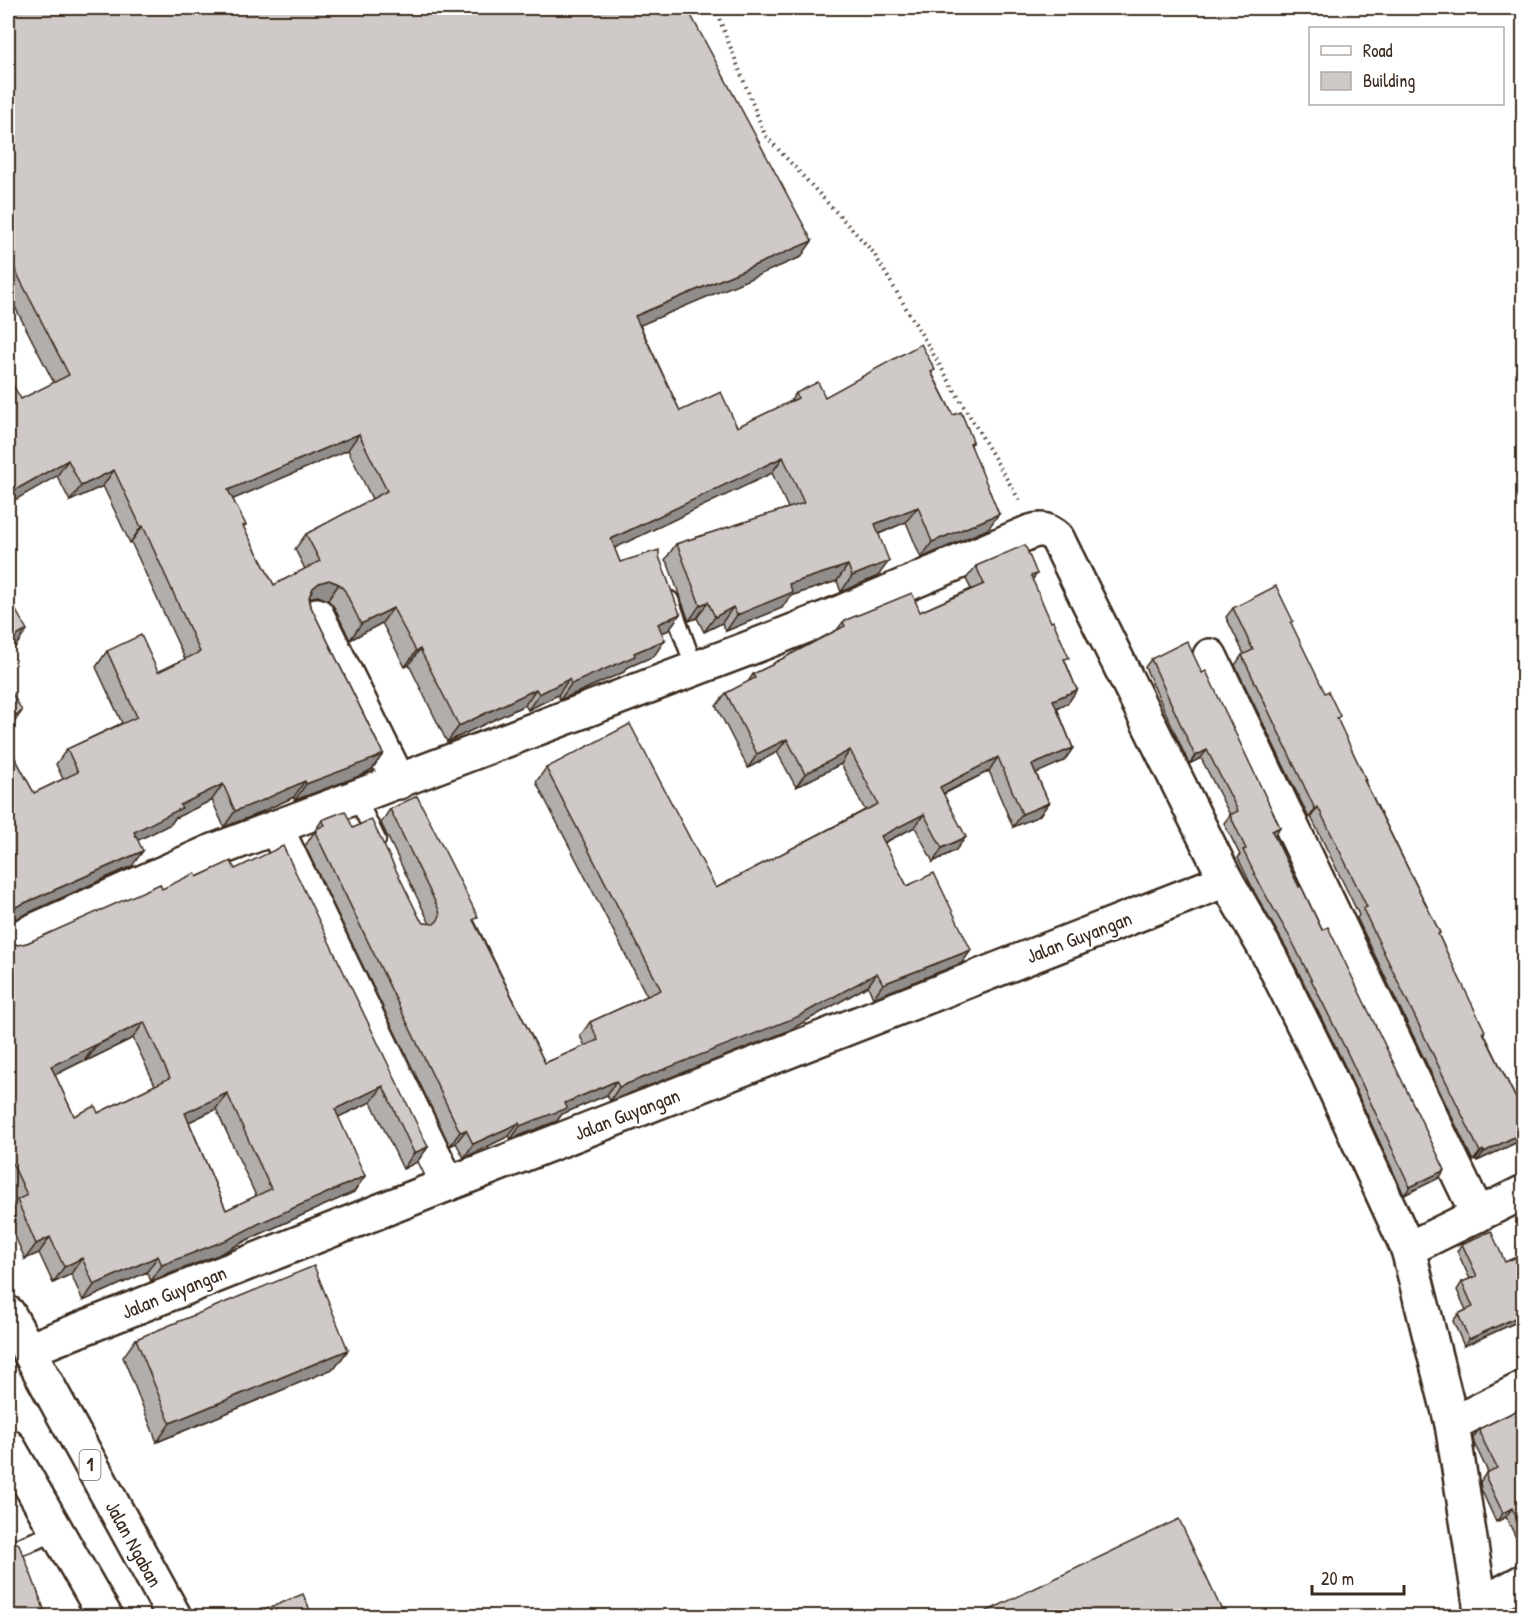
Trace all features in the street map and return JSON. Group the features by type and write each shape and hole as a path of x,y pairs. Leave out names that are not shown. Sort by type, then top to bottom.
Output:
{"main road":[{"path":"8,942 208,854 844,611 1037,529 1046,530 1057,538 1226,880 1270,957 1326,1070 1408,1248 1452,1424 1481,1611 1524,1581"},
{"path":"317,615 399,782"},
{"path":"1210,656 1478,1215"},
{"path":"276,828 448,1184"},
{"name":"Jalan Guyangan","path":"28,1350 1226,880"},
{"path":"1408,1248 1524,1192"},
{"name":"Jalan Ngaban","path":"8,1313 174,1617"},
{"path":"1452,1424 1524,1388"},
{"path":"8,1446 105,1617"}],"lane":[{"path":"665,588 695,669"},
{"path":"357,798 383,853"},
{"path":"8,1551 58,1532"}],"path":[{"path":"715,8 765,135 873,252 1037,529"}],"building":[{"path":"8,8 687,8 812,241 635,316 680,411 721,392 737,427 798,398 796,393 818,382 825,397 921,344 935,370 931,372 953,415 961,412 973,441 970,443 999,514 932,542 918,507 875,524 889,561 852,576 848,565 789,584 793,592 737,615 733,607 715,617 708,602 700,605 676,544 804,503 783,457 611,539 620,562 659,550 659,556 680,614 658,624 665,640 571,684 569,679 539,694 536,689 459,726 420,649 416,651 393,608 361,624 345,591 339,584 329,580 319,583 313,588 309,597 311,607 383,754 306,784 305,781 235,811 223,784 180,805 182,808 134,832 143,851 8,912 8,745 34,793 78,772 67,749 137,717 107,651 141,635 158,672 200,652 143,526 141,527 114,470 81,486 68,460 8,494 8,376 21,399 69,375 8,256","holes":["359,434 387,491 306,534 320,561 274,585 243,526 246,525 228,490"]},
{"path":"1025,545 1037,574 1031,576 1069,658 1064,659 1077,690 1053,700 1073,748 1032,765 1049,803 1022,814 998,757 940,787 966,837 942,848 924,814 881,836 907,886 934,873 971,950 883,984 877,973 797,1017 619,1087 616,1081 565,1103 567,1108 520,1126 519,1123 473,1144 466,1130 460,1132 315,832 316,829 325,825 322,820 345,811 353,828 371,819 420,919 424,923 434,924 440,915 439,910 390,809 417,796 478,917 473,920 545,1063 598,1040 590,1022 661,990 546,768 630,724 716,888 878,804 850,750 805,774 787,739 757,754 726,693 755,678 753,674 845,626 843,622 846,620 912,593 920,612 984,584 976,566"},
{"path":"1276,586 1325,693 1328,691 1340,716 1337,718 1366,780 1364,780 1440,933 1438,934 1485,1031 1483,1032 1524,1115 1524,1132 1484,1152 1483,1150 1480,1152 1363,909 1367,907 1318,807 1315,809 1242,655 1253,650 1233,608"},
{"path":"8,600 27,630 8,641"},
{"path":"1187,641 1202,673 1206,671 1280,827 1272,831 1299,887 1301,886 1322,930 1328,927 1445,1170 1410,1187 1348,1054 1292,941 1243,850 1246,849 1230,815 1238,811 1207,750 1195,756 1151,659"},
{"path":"8,686 22,711 8,720"},
{"path":"283,846 428,1147 414,1153 383,1086 335,1109 365,1176 229,1239 162,1265 158,1256 94,1285 82,1258 64,1267 50,1237 36,1244 17,1200 27,1195 8,1154 8,940 18,945 27,943 160,884 162,889 195,873 197,877 231,861 235,869","holes":["144,1022 170,1078 98,1113 95,1106 74,1116 51,1066","227,1093 271,1189 226,1210 185,1113"]},
{"path":"1491,1231 1505,1262 1524,1254 1524,1314 1469,1339 1458,1314 1473,1307 1462,1282 1477,1276 1462,1244"},
{"path":"314,1266 348,1350 170,1423 136,1339"},
{"path":"1524,1407 1524,1532 1512,1508 1503,1513 1487,1480 1486,1473 1497,1468 1479,1429"},
{"path":"8,1514 12,1527 10,1537 19,1544 47,1617 8,1617"},
{"path":"1179,1519 1225,1617 975,1617"},
{"path":"303,1594 313,1617 264,1617 262,1611"},
{"path":"1524,1600 1524,1617 1516,1617 1511,1607"}]}
